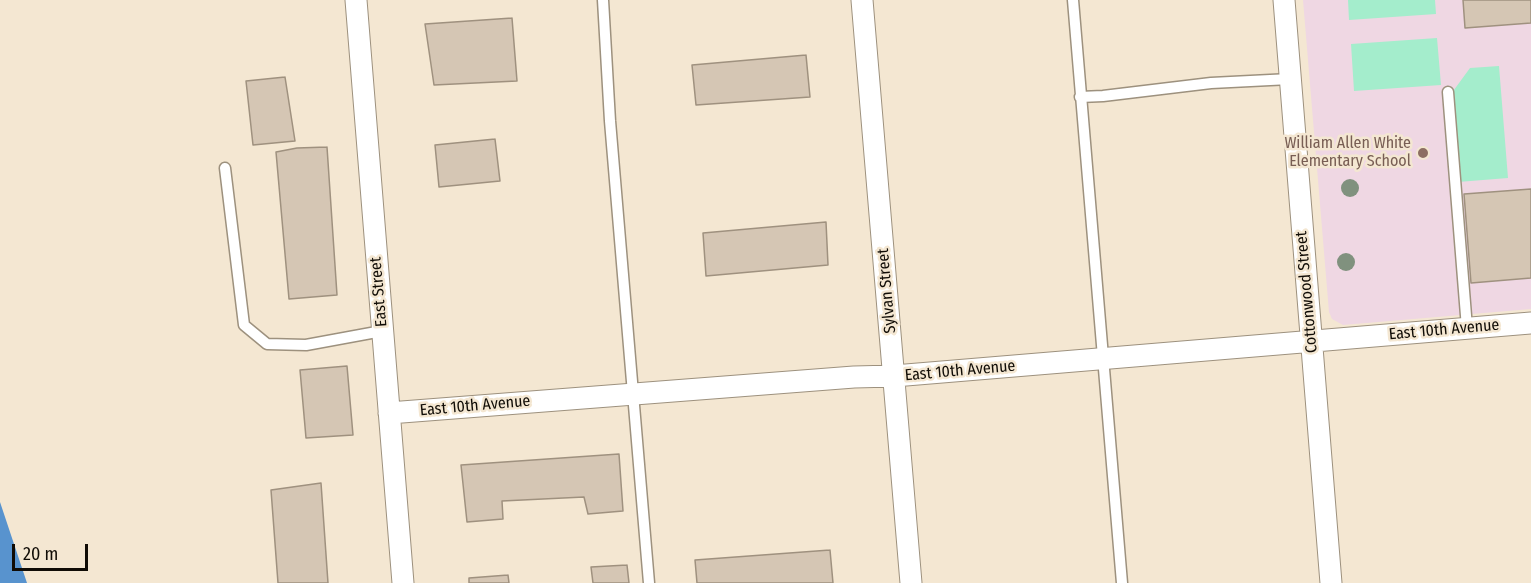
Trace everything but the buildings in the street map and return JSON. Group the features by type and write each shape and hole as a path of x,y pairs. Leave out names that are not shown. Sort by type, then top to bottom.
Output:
{"street":[{"name":"East Street","path":"356,0 403,583"},
{"name":"Sylvan Street","path":"862,0 910,583"},
{"name":"Cottonwood Street","path":"1284,0 1331,583"},
{"name":"East 10th Avenue","path":"389,413 633,393 1104,360 1531,323"}],"lane":[{"path":"603,0 611,133 649,583"},
{"path":"1073,0 1122,583"},
{"path":"1080,97 1211,83 1290,79"},
{"path":"1448,92 1467,328"},
{"path":"225,168 244,325 267,344 306,345 382,331"}],"shaded area":[{"name":"William Allen White Elementary School","path":"1303,0 1531,0 1531,309 1343,325 1332,319 1329,312"}],"green space":[{"path":"1348,0 1435,0 1436,14 1349,20"},
{"path":"1437,38 1441,85 1354,91 1351,44"},
{"path":"1499,66 1508,178 1458,182 1451,94 1470,68"}],"water":[{"path":"0,502 27,583 0,583"}],"place":[{"name":"William Allen White Elementary School","path":"1423,153"}]}
